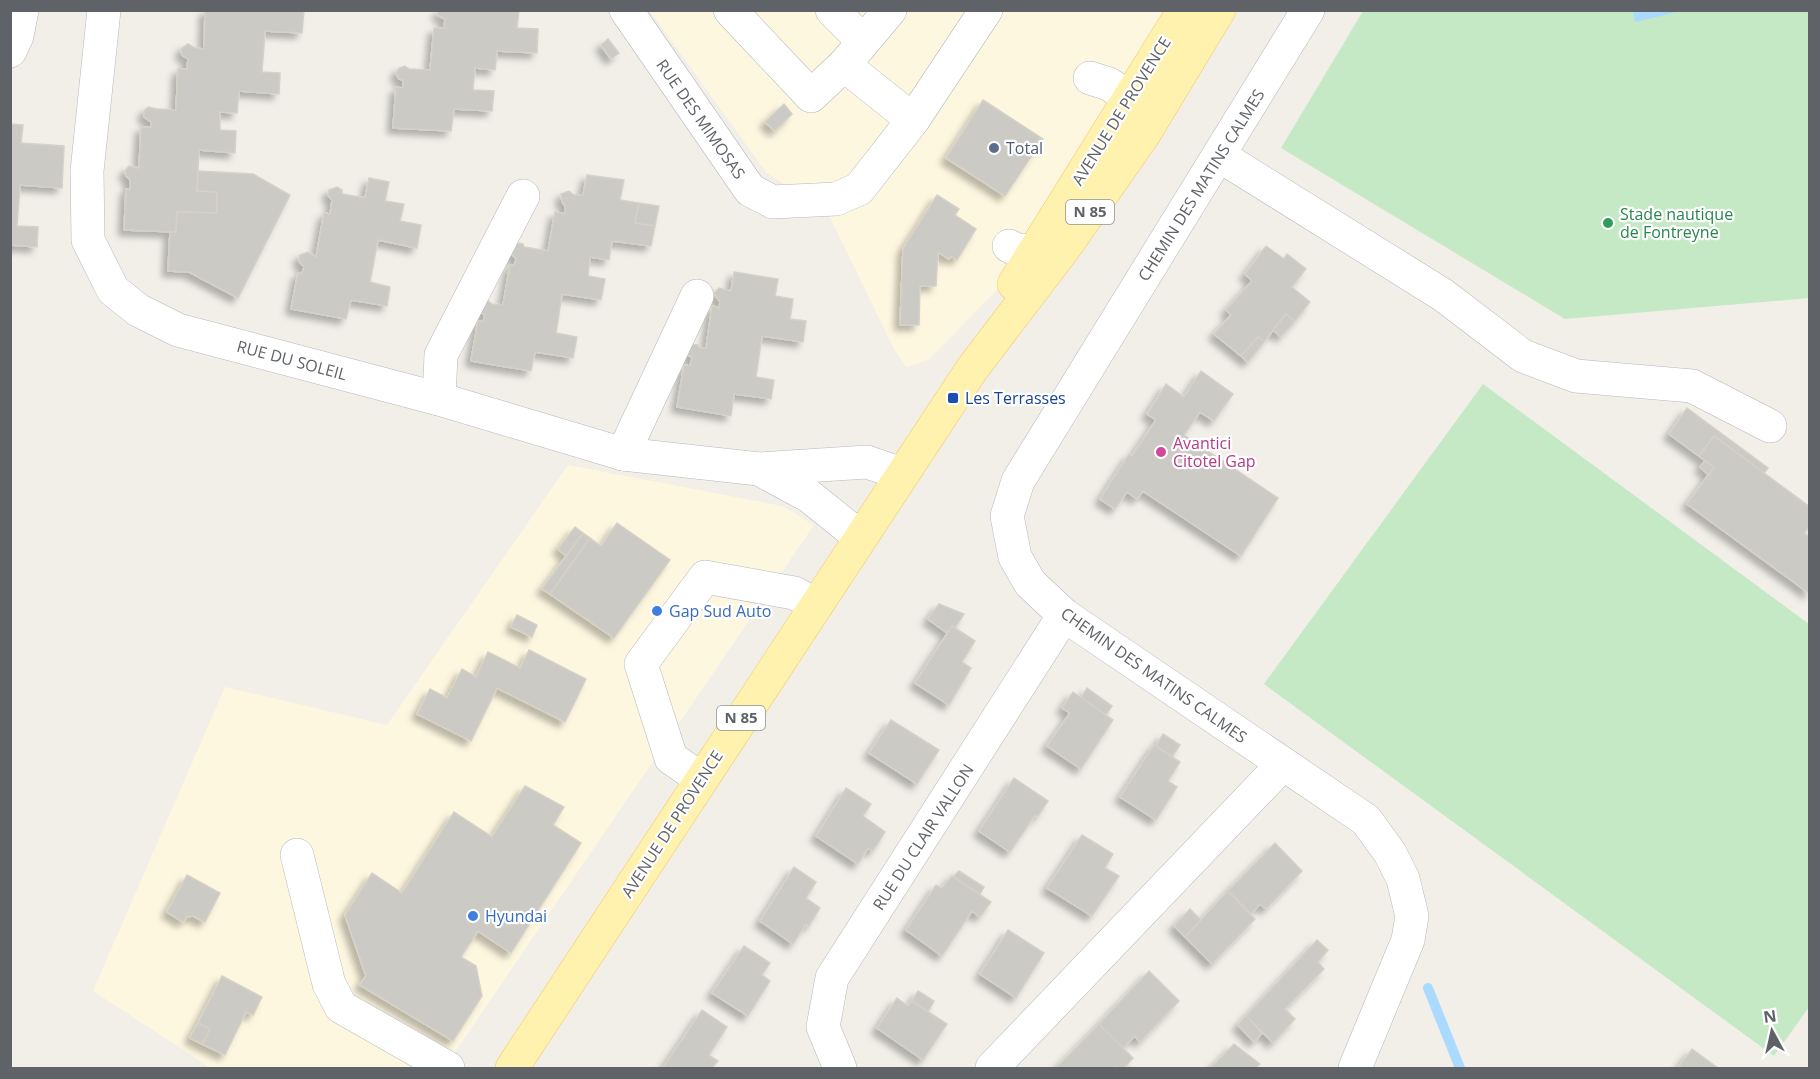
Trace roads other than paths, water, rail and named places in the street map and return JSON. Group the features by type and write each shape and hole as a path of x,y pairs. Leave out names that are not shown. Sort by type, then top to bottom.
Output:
{"main road":[{"name":"AVENUE DE PROVENCE","path":"512,1068 972,369 1036,248 1184,10"},
{"name":"AVENUE DE PROVENCE","path":"1036,248 1144,134 1219,10"}],"street":[{"path":"10,51 17,36 22,10"},
{"name":"RUE DU SOLEIL","path":"104,10 87,171 88,240 112,290 138,310 178,330 439,399 623,454 759,469 867,462 902,474"},
{"name":"RUE DES MIMOSAS","path":"626,10 750,190 773,202 836,200 859,189 913,120 986,10"},
{"path":"730,10 811,96 854,53 890,10"},
{"path":"832,10 854,53 913,120"},
{"path":"1196,46 1202,10"},
{"name":"CHEMIN DES MATINS CALMES","path":"1308,10 1018,482 1007,516 1015,558 1030,583 1065,615 1366,820 1390,853 1403,879 1412,916 1408,940 1355,1068"},
{"path":"1090,78 1109,84 1129,98 1144,134"},
{"path":"1220,156 1443,295 1523,356 1576,376 1692,386 1770,426"},
{"path":"439,399 441,355 523,196"},
{"path":"623,454 697,296"},
{"name":"RUE DU SOLEIL","path":"759,469 809,496 860,537"},
{"path":"701,779 671,758 641,664 705,577 794,593 816,604"},
{"name":"RUE DU CLAIR VALLON","path":"840,1068 823,1027 832,978 1065,615"},
{"path":"992,1068 1283,764"},
{"path":"297,855 329,984 341,1007 448,1068"}],"water":[{"path":"1633,10 1685,10 1635,22 1633,11"}],"waterway":[{"path":"1428,988 1460,1068"}],"place":[{"name":"Total","path":"994,148"},
{"name":"Stade nautique de Fontreyne","path":"1608,223"},
{"name":"Les Terrasses","path":"953,398"},
{"name":"Avantici Citotel Gap","path":"1161,452"},
{"name":"Gap Sud Auto","path":"657,611"},
{"name":"Hyundai","path":"473,916"}]}
